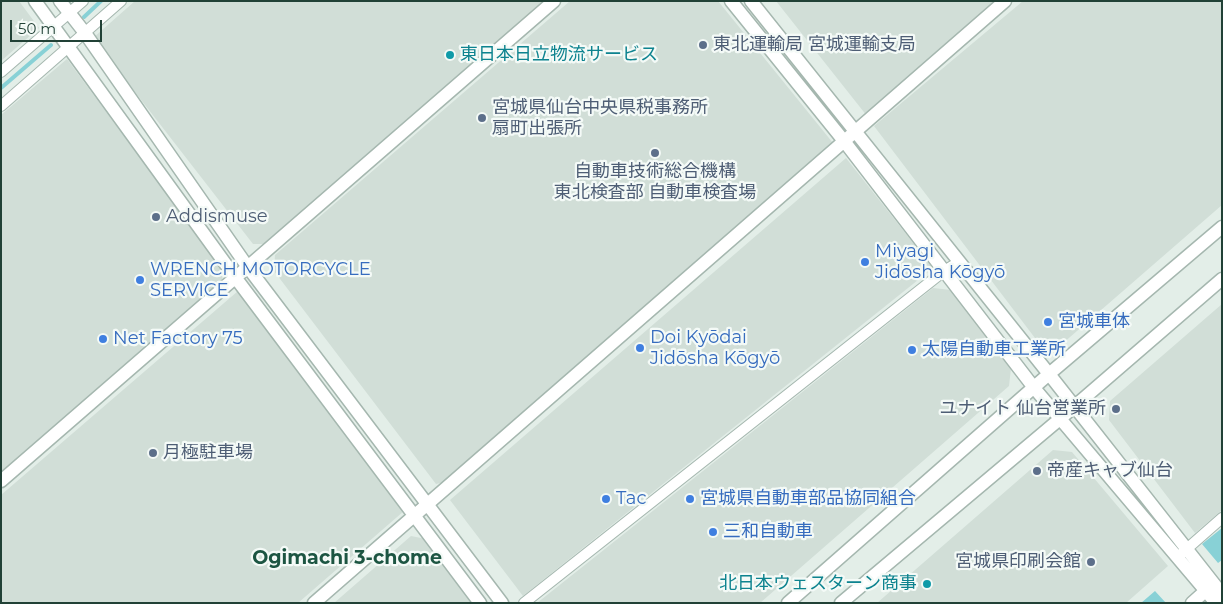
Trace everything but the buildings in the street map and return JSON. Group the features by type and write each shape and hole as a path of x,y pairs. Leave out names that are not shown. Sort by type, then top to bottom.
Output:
{"street":[{"path":"35,1 235,277 480,603"},
{"path":"60,1 85,33 248,266 502,603"},
{"path":"1,72 83,1"},
{"path":"1,106 70,48 121,1"},
{"path":"1,481 554,1"},
{"path":"731,1 844,141 1035,389 1183,552 1214,583 1222,594"},
{"path":"751,1 1075,406 1183,552"},
{"path":"314,603 1005,1"},
{"path":"788,603 1035,389 1049,374 1222,227"},
{"path":"524,603 944,271 960,262"},
{"path":"841,603 1061,418 1222,279"},
{"path":"1183,552 1222,518"},
{"path":"1192,603 1214,583"},
{"path":"1214,583 1216,603"}],"shaded area":[{"path":"1,1 19,1 39,28 1,61"},
{"path":"135,1 546,1 265,244 253,244 93,38"},
{"path":"570,1 718,1 833,143 449,481 436,484 274,271 275,255"},
{"path":"776,1 1000,1 867,116"},
{"path":"1023,1 1222,1 1222,205 1062,344 1038,342 874,126"},
{"path":"67,59 223,270 222,281 1,473 1,115"},
{"path":"846,158 933,268 523,596 450,500"},
{"path":"933,288 951,290 1011,368 1009,386 760,603 537,603"},
{"path":"238,291 404,511 298,603 1,603 1,495"},
{"path":"1222,304 1222,510 1195,533 1109,420 1110,401"},
{"path":"1053,450 1072,452 1168,566 1126,603 877,603"},
{"path":"411,536 426,539 473,603 334,603"}],"water":[{"path":"1222,528 1222,560 1218,563 1202,544"},
{"path":"1155,591 1166,603 1141,603"}],"waterway":[{"path":"84,17 101,1"},
{"path":"1,88 51,45"}],"place":[{"name":"東北運輸局 宮城運輸支局","path":"703,45"},
{"name":"東日本日立物流サービス","path":"450,55"},
{"name":"宮城県仙台中央県税事務所 扇町出張所","path":"482,118"},
{"name":"自動車技術総合機構 東北検査部 自動車検査場","path":"655,153"},
{"name":"Addismuse","path":"156,217"},
{"name":"Miyagi Jidōsha Kōgyō","path":"865,262"},
{"name":"WRENCH MOTORCYCLE SERVICE","path":"140,280"},
{"name":"宮城車体","path":"1048,322"},
{"name":"Net Factory 75","path":"103,339"},
{"name":"Doi Kyōdai Jidōsha Kōgyō","path":"640,348"},
{"name":"太陽自動車工業所","path":"912,350"},
{"name":"ユナイト 仙台営業所","path":"1116,409"},
{"name":"月極駐車場","path":"153,453"},
{"name":"帝産キャブ仙台","path":"1037,471"},
{"name":"Tac","path":"606,499"},
{"name":"宮城県自動車部品協同組合","path":"690,499"},
{"name":"三和自動車","path":"713,532"},
{"name":"宮城県印刷会館","path":"1091,562"},
{"name":"北日本ウェスターン商事","path":"927,584"}],"district":[{"name":"Ogimachi 3-chome","path":"347,558"}]}
